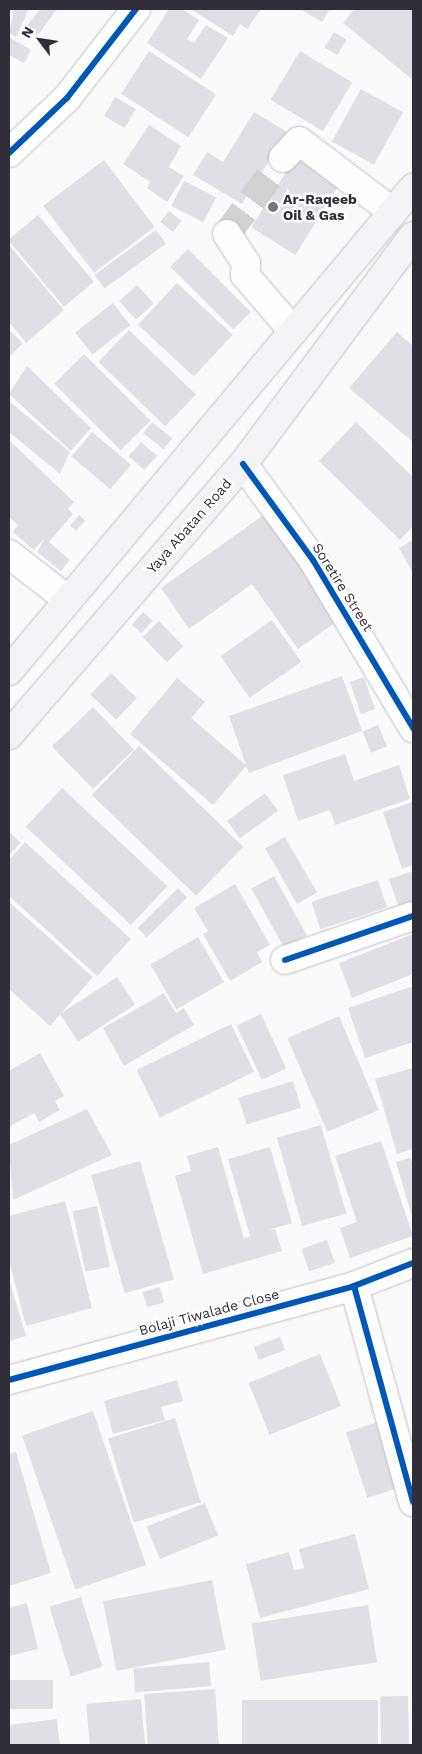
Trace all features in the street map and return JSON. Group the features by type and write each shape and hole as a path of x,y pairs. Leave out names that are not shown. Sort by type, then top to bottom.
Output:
{"main road":[{"path":"9,671 67,599 413,188"},
{"name":"Yaya Abatan Road","path":"9,735 243,464 413,236"}],"street":[{"path":"9,153 67,98 136,9"},
{"path":"283,158 299,142 392,212"},
{"path":"227,234 246,263 245,275 293,331"},
{"name":"Soretire Street","path":"243,464 313,560 413,728"},
{"path":"9,554 67,599"},
{"path":"285,960 413,916"},
{"name":"Bolaji Tiwalade Close","path":"9,1380 354,1286 413,1263"},
{"path":"354,1286 413,1502"}],"building":[{"path":"14,9 29,9 16,37 9,33"},
{"path":"40,9 57,9 38,35 27,26"},
{"path":"169,9 182,9 199,20 187,39 194,43 206,25 228,38 201,79 147,43"},
{"path":"191,9 261,9 247,29 240,24 233,36"},
{"path":"300,9 330,9 322,22"},
{"path":"354,9 413,9 413,80 343,23"},
{"path":"334,32 347,40 337,55 324,47"},
{"path":"9,37 31,50 24,63 9,55"},
{"path":"149,51 216,95 188,137 121,94"},
{"path":"300,51 352,82 323,131 271,100"},
{"path":"361,89 403,112 374,165 332,141"},
{"path":"115,97 136,109 125,128 104,116"},
{"path":"254,112 287,132 242,204 193,175 207,152 223,162"},
{"path":"149,125 181,146 169,167 184,176 167,202 147,188 150,182 123,164"},
{"path":"299,151 343,179 295,255 251,227"},
{"path":"104,160 155,227 94,273 43,206"},
{"path":"184,181 216,197 203,222 171,206"},
{"path":"169,211 182,221 173,232 160,222"},
{"path":"38,215 94,282 64,307 9,241"},
{"path":"156,230 166,244 105,288 95,275"},
{"path":"9,245 64,310 26,343 9,322"},
{"path":"188,249 251,312 233,330 170,267"},
{"path":"177,283 233,335 194,377 138,325"},
{"path":"137,285 154,304 136,320 119,301"},
{"path":"113,303 130,325 92,355 75,333"},
{"path":"9,330 23,343 9,357"},
{"path":"129,330 196,395 165,426 98,362"},
{"path":"397,332 413,346 413,442 349,388"},
{"path":"84,354 150,420 121,450 54,384"},
{"path":"27,366 91,428 71,451 9,394"},
{"path":"9,401 70,452 60,474 9,432"},
{"path":"152,422 172,438 163,449 143,433"},
{"path":"356,422 413,477 413,526 400,540 319,461"},
{"path":"92,432 131,465 110,489 71,457"},
{"path":"9,440 74,502 68,509 73,514 49,542 70,560 61,571 37,552 45,538 34,550 13,532 18,525 9,517"},
{"path":"141,442 157,456 144,470 129,456"},
{"path":"265,514 339,620 298,649 252,584 189,629 161,588"},
{"path":"79,515 85,520 76,531 70,526"},
{"path":"413,540 413,573 399,548"},
{"path":"143,612 153,621 141,633 132,625"},
{"path":"272,620 301,662 250,698 220,656"},
{"path":"159,621 183,646 167,662 142,637"},
{"path":"111,673 137,698 116,720 90,695"},
{"path":"342,676 362,731 249,773 246,766 213,805 130,734 177,678 205,702 191,718 246,765 229,716"},
{"path":"364,677 375,709 361,714 350,682"},
{"path":"93,707 134,749 93,789 52,747"},
{"path":"378,725 387,746 371,753 362,732"},
{"path":"139,746 243,847 196,896 92,795"},
{"path":"345,754 354,781 399,765 410,799 335,825 330,810 298,821 283,775"},
{"path":"62,788 167,886 131,925 26,827"},
{"path":"265,793 278,811 240,838 227,821"},
{"path":"412,802 413,865 402,869 383,812"},
{"path":"9,832 21,843 9,855"},
{"path":"285,837 317,892 297,904 265,848"},
{"path":"25,842 131,939 97,976 9,896 9,860"},
{"path":"413,871 413,903 399,908 389,879"},
{"path":"274,876 307,935 284,948 251,889"},
{"path":"378,880 387,908 320,929 311,902"},
{"path":"235,884 270,945 257,952 262,962 230,981 203,934 208,931 194,908"},
{"path":"178,888 187,897 147,937 138,928"},
{"path":"9,902 93,977 50,1026 9,989"},
{"path":"413,934 413,974 352,998 339,963"},
{"path":"198,937 224,982 176,1010 150,964"},
{"path":"117,977 135,1005 78,1042 60,1014"},
{"path":"413,986 413,1042 365,1058 348,1008"},
{"path":"164,993 176,1013 184,1008 194,1025 124,1066 103,1028"},
{"path":"261,1014 286,1068 262,1080 237,1025"},
{"path":"339,1016 379,1110 327,1132 287,1038"},
{"path":"231,1024 254,1072 160,1118 137,1070"},
{"path":"40,1053 64,1096 55,1101 60,1110 39,1122 34,1113 9,1127 9,1071"},
{"path":"413,1068 413,1149 397,1154 375,1079"},
{"path":"293,1081 301,1108 247,1124 238,1098"},
{"path":"87,1109 112,1155 13,1200 9,1145"},
{"path":"321,1125 346,1213 302,1226 277,1138"},
{"path":"381,1141 413,1236 350,1258 340,1228 357,1222 335,1156"},
{"path":"218,1147 244,1238 250,1236 228,1159 270,1147 292,1223 268,1230 275,1229 282,1251 203,1274 175,1176 191,1171 187,1156"},
{"path":"410,1158 413,1165 413,1220 396,1162"},
{"path":"140,1161 174,1279 125,1293 91,1175"},
{"path":"65,1201 92,1308 26,1326 9,1260 9,1216"},
{"path":"97,1206 110,1267 85,1272 73,1211"},
{"path":"327,1240 335,1263 309,1271 301,1249"},
{"path":"9,1279 26,1336 9,1341"},
{"path":"160,1287 164,1302 147,1307 143,1292"},
{"path":"280,1337 285,1350 259,1360 254,1347"},
{"path":"320,1354 341,1406 270,1435 249,1383"},
{"path":"177,1380 183,1401 161,1407 165,1420 113,1434 104,1401"},
{"path":"93,1411 146,1565 75,1590 22,1435"},
{"path":"175,1418 201,1502 134,1523 108,1438"},
{"path":"384,1420 405,1486 367,1498 346,1432"},
{"path":"16,1452 51,1573 9,1586 9,1454"},
{"path":"205,1503 218,1535 160,1559 147,1527"},
{"path":"355,1534 369,1589 260,1618 246,1564 289,1552 294,1570 304,1568 299,1549"},
{"path":"212,1580 226,1650 117,1671 103,1601"},
{"path":"81,1597 102,1667 71,1676 49,1607"},
{"path":"27,1603 38,1649 9,1656 9,1608"},
{"path":"368,1605 377,1662 261,1681 251,1623"},
{"path":"209,1662 211,1686 135,1693 133,1669"},
{"path":"9,1680 53,1680 53,1709 9,1709"},
{"path":"215,1689 219,1745 148,1745 144,1694"},
{"path":"380,1696 408,1696 409,1745 381,1745"},
{"path":"141,1699 145,1745 90,1745 86,1704"},
{"path":"242,1700 378,1700 378,1745 242,1745"},
{"path":"57,1719 60,1745 9,1745 9,1725"}],"tunnel":[{"path":"227,234 283,158"}],"cycle path":[{"path":"9,153 67,98 136,9"},
{"path":"243,464 313,560 413,728"},
{"path":"285,960 413,916"},
{"path":"9,1380 354,1286 413,1263"},
{"path":"354,1286 413,1502"}],"place":[{"name":"Ar-Raqeeb Oil & Gas","path":"273,207"}]}
